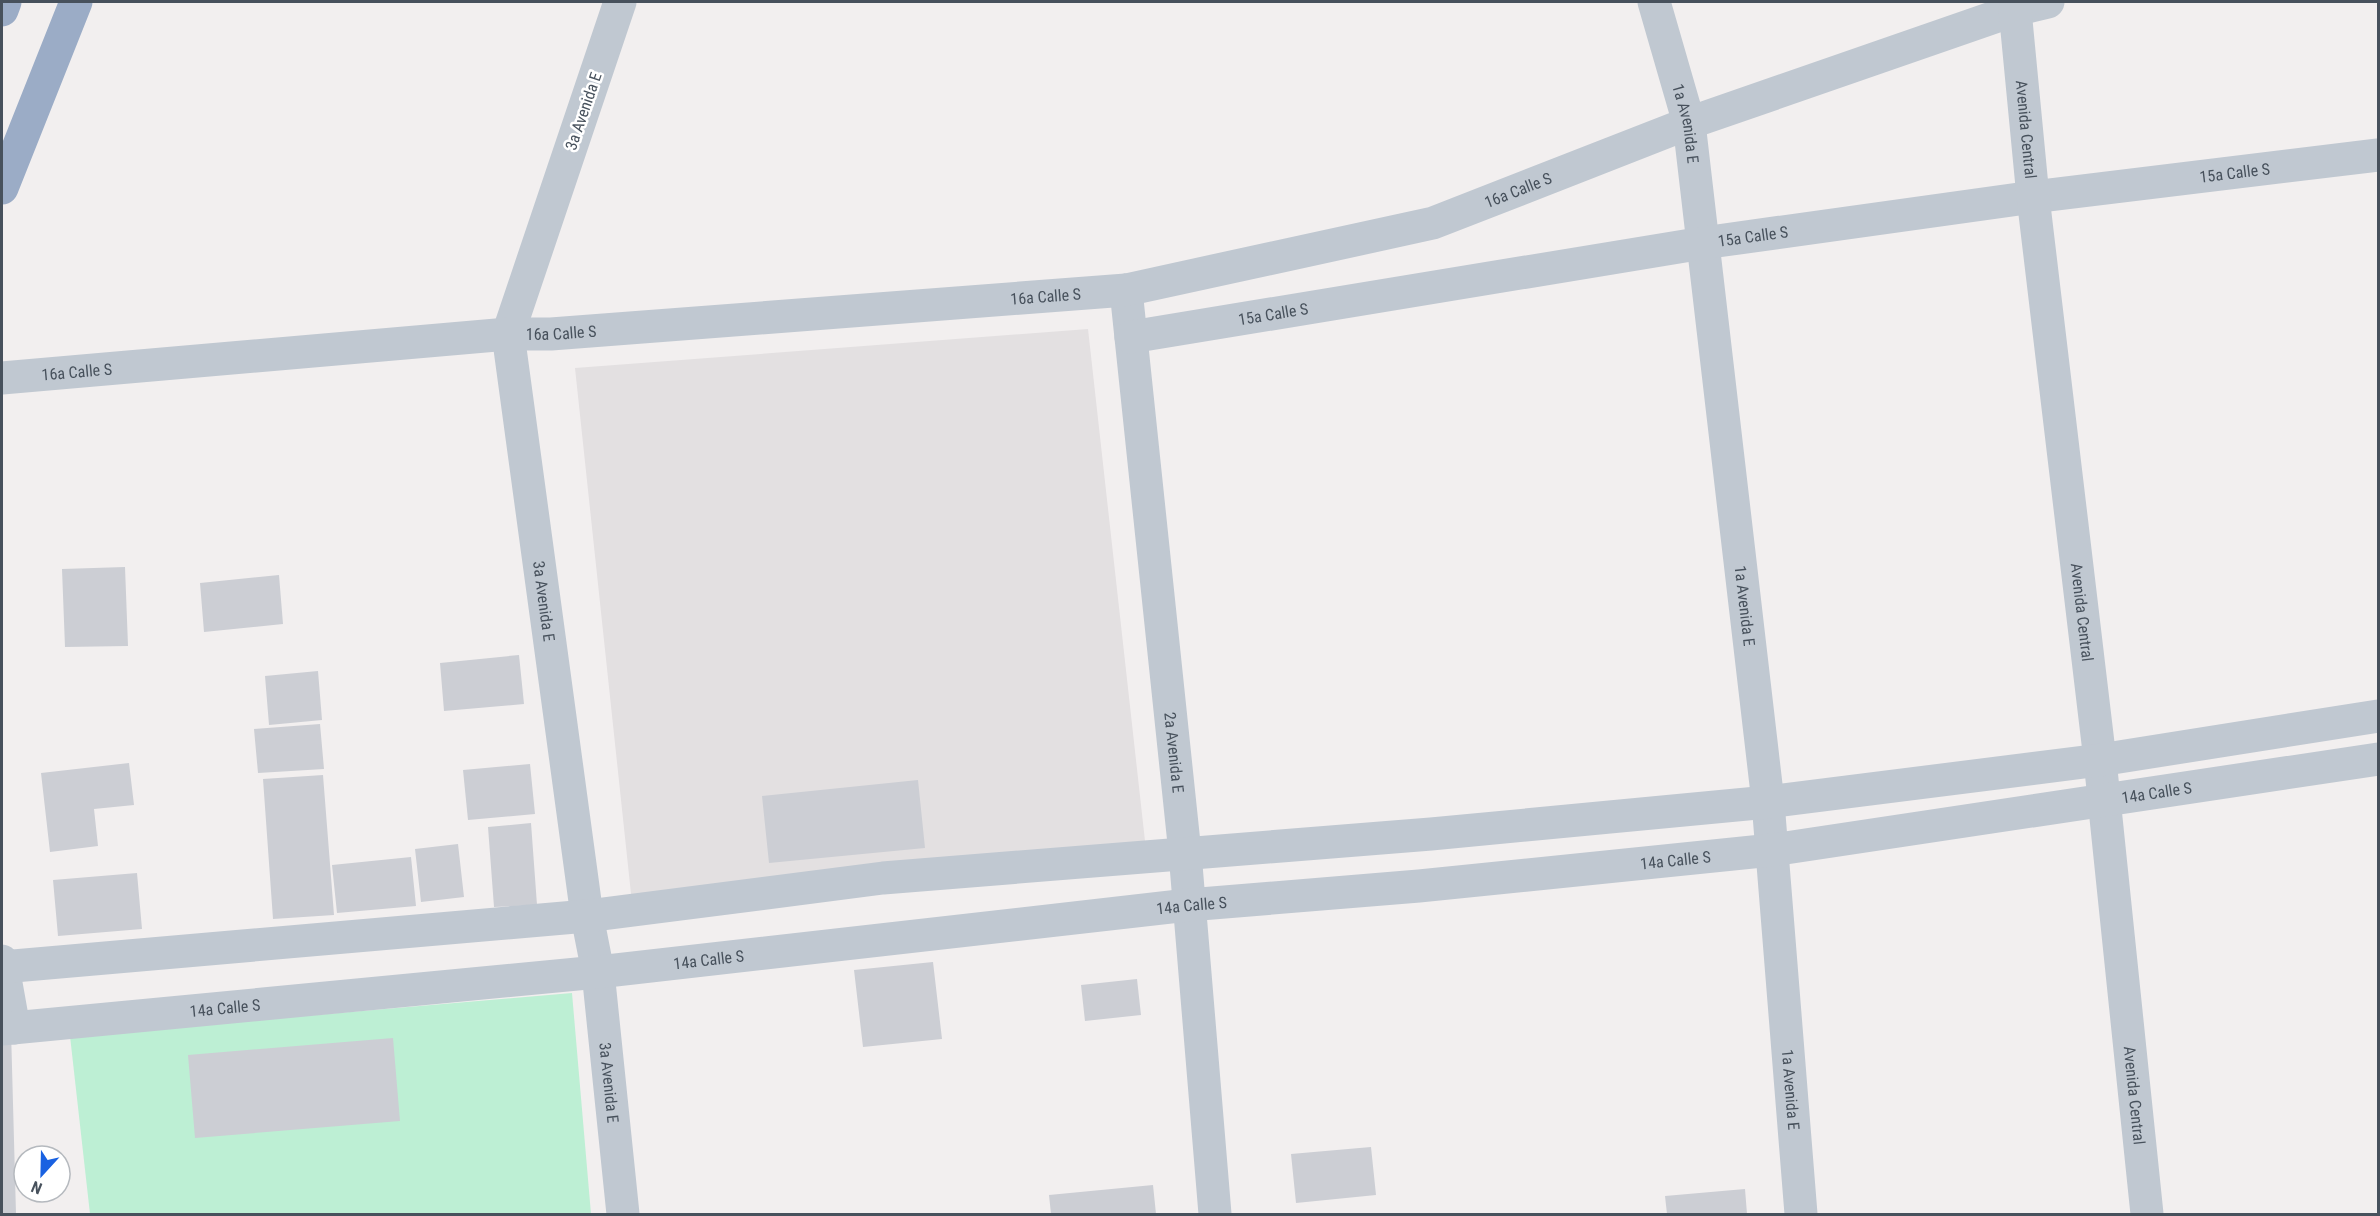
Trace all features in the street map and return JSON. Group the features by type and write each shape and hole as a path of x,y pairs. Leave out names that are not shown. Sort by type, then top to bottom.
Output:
{"highway":[{"path":"2,10 5,2"},
{"path":"2,188 76,2"}],"street":[{"name":"3a Avenida E","path":"620,2 508,334 587,916 598,972 623,1215"},
{"name":"1a Avenida E","path":"1654,2 1689,123 1768,802 1801,1215"},
{"name":"16a Calle S","path":"2,378 508,334 551,334 1126,290 1433,223 1689,123 2015,10 2048,2"},
{"name":"Avenida Central","path":"2015,10 2033,197 2100,760 2147,1215"},
{"name":"15a Calle S","path":"1131,337 1703,243 2033,197 2379,156"},
{"name":"2a Avenida E","path":"1126,290 1185,853 1215,1215"},
{"path":"2,967 587,916 883,878 1431,834 1768,802 2100,760 2379,716"},
{"name":"14a Calle S","path":"8,1029 598,972 1188,905 1419,886 1772,850 2379,759"},
{"path":"2,961 8,1029"}],"shaded area":[{"path":"1088,329 1146,850 632,903 575,368"}],"green space":[{"path":"572,993 591,1214 90,1214 70,1036"}],"building":[{"path":"125,567 128,646 65,647 62,569"},
{"path":"279,575 283,624 204,632 200,583"},
{"path":"519,655 524,704 444,711 440,663"},
{"path":"318,671 322,720 269,725 265,676"},
{"path":"320,724 324,769 258,773 254,729"},
{"path":"129,763 134,805 94,809 98,846 50,852 41,773"},
{"path":"530,764 535,814 468,820 463,770"},
{"path":"323,775 334,915 273,919 263,779"},
{"path":"918,780 925,848 769,863 762,796"},
{"path":"531,823 537,905 494,907 488,827"},
{"path":"458,844 464,897 421,902 415,849"},
{"path":"411,857 416,906 337,913 332,865"},
{"path":"137,873 142,929 58,936 53,880"},
{"path":"933,962 942,1039 863,1047 854,970"},
{"path":"1137,979 1141,1015 1085,1021 1081,985"},
{"path":"11,1030 14,1144 12,1144 12,1204 16,1204 16,1214 2,1214 2,1031"},
{"path":"393,1038 400,1121 195,1138 188,1055"},
{"path":"1371,1147 1376,1195 1296,1203 1291,1154"},
{"path":"1153,1185 1156,1214 1051,1214 1049,1195"},
{"path":"1745,1189 1747,1214 1667,1214 1665,1196"}]}
